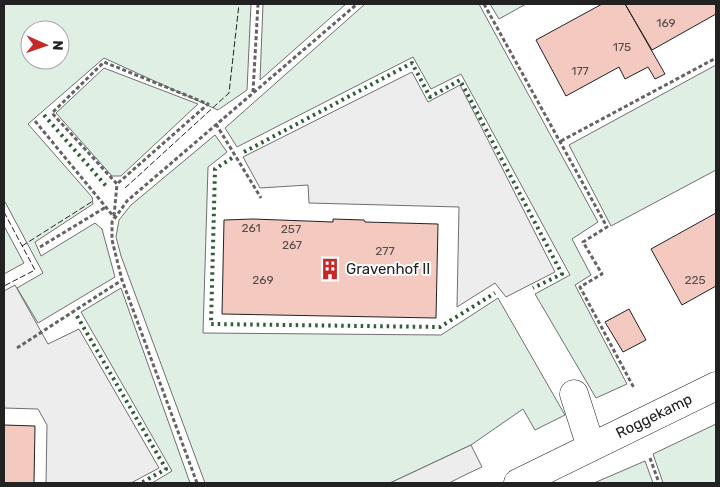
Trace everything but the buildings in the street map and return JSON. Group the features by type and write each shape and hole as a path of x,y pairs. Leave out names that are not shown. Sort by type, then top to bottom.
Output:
{"street":[{"name":"Roggekamp","path":"518,483 566,472 591,447 716,386"},
{"path":"574,394 591,447"}],"path":[{"path":"254,93 258,4"},
{"path":"114,217 127,201 357,4"},
{"path":"484,4 607,227 584,242 602,274 580,286 649,419"},
{"path":"561,141 716,58"},
{"path":"117,184 52,113 104,62 208,104 117,184 112,222 112,240 122,280 197,483"},
{"path":"35,121 114,217"},
{"path":"216,124 261,198"},
{"path":"40,248 106,207"},
{"path":"17,348 122,280"}],"green space":[{"path":"4,4 251,4 247,90 218,110 104,58 28,124 92,197 93,204 35,242 41,256 95,223 102,229 115,277 38,323 17,288 43,273 4,200"},
{"path":"263,4 346,4 260,80"},
{"path":"365,4 479,4 598,222 572,239 591,275 575,285 627,384 596,398 535,294 570,275 461,74 431,89 413,57 237,147 225,128"},
{"path":"490,4 526,4 499,19"},
{"path":"716,65 716,170 611,226 569,145"},
{"path":"104,68 198,104 121,176 112,176 56,113"},
{"path":"215,135 227,152 208,167 203,333 441,335 498,298 565,415 535,430 523,409 471,445 390,483 205,483 121,256 116,237 119,220 131,205"},
{"path":"4,226 24,263 4,274"},
{"path":"121,288 190,483 152,483 172,471 81,312"},
{"path":"716,424 716,483 663,483 653,454"},
{"path":"645,461 653,483 594,483"}],"shaded area":[{"path":"412,72 428,102 460,85 555,272 506,297 495,283 457,307 459,207 309,203 308,185 260,188 243,157"},
{"path":"15,285 48,344 79,329 159,468 131,483 46,483 47,425 38,409 4,408 4,291"},
{"path":"471,445 482,467 449,483 390,483"}],"hedge":[{"path":"244,152 412,63 430,97 460,80 562,274 533,288"},
{"path":"44,115 107,187"},
{"path":"232,158 215,169 211,324 440,327 495,293"},
{"path":"77,316 166,469 141,483"}],"fence":[{"path":"125,188 229,93 239,4"},
{"path":"22,246 93,201"},
{"path":"4,212 35,270 4,286"}],"place":[{"name":"Gravenhof II","path":"330,269"}]}
